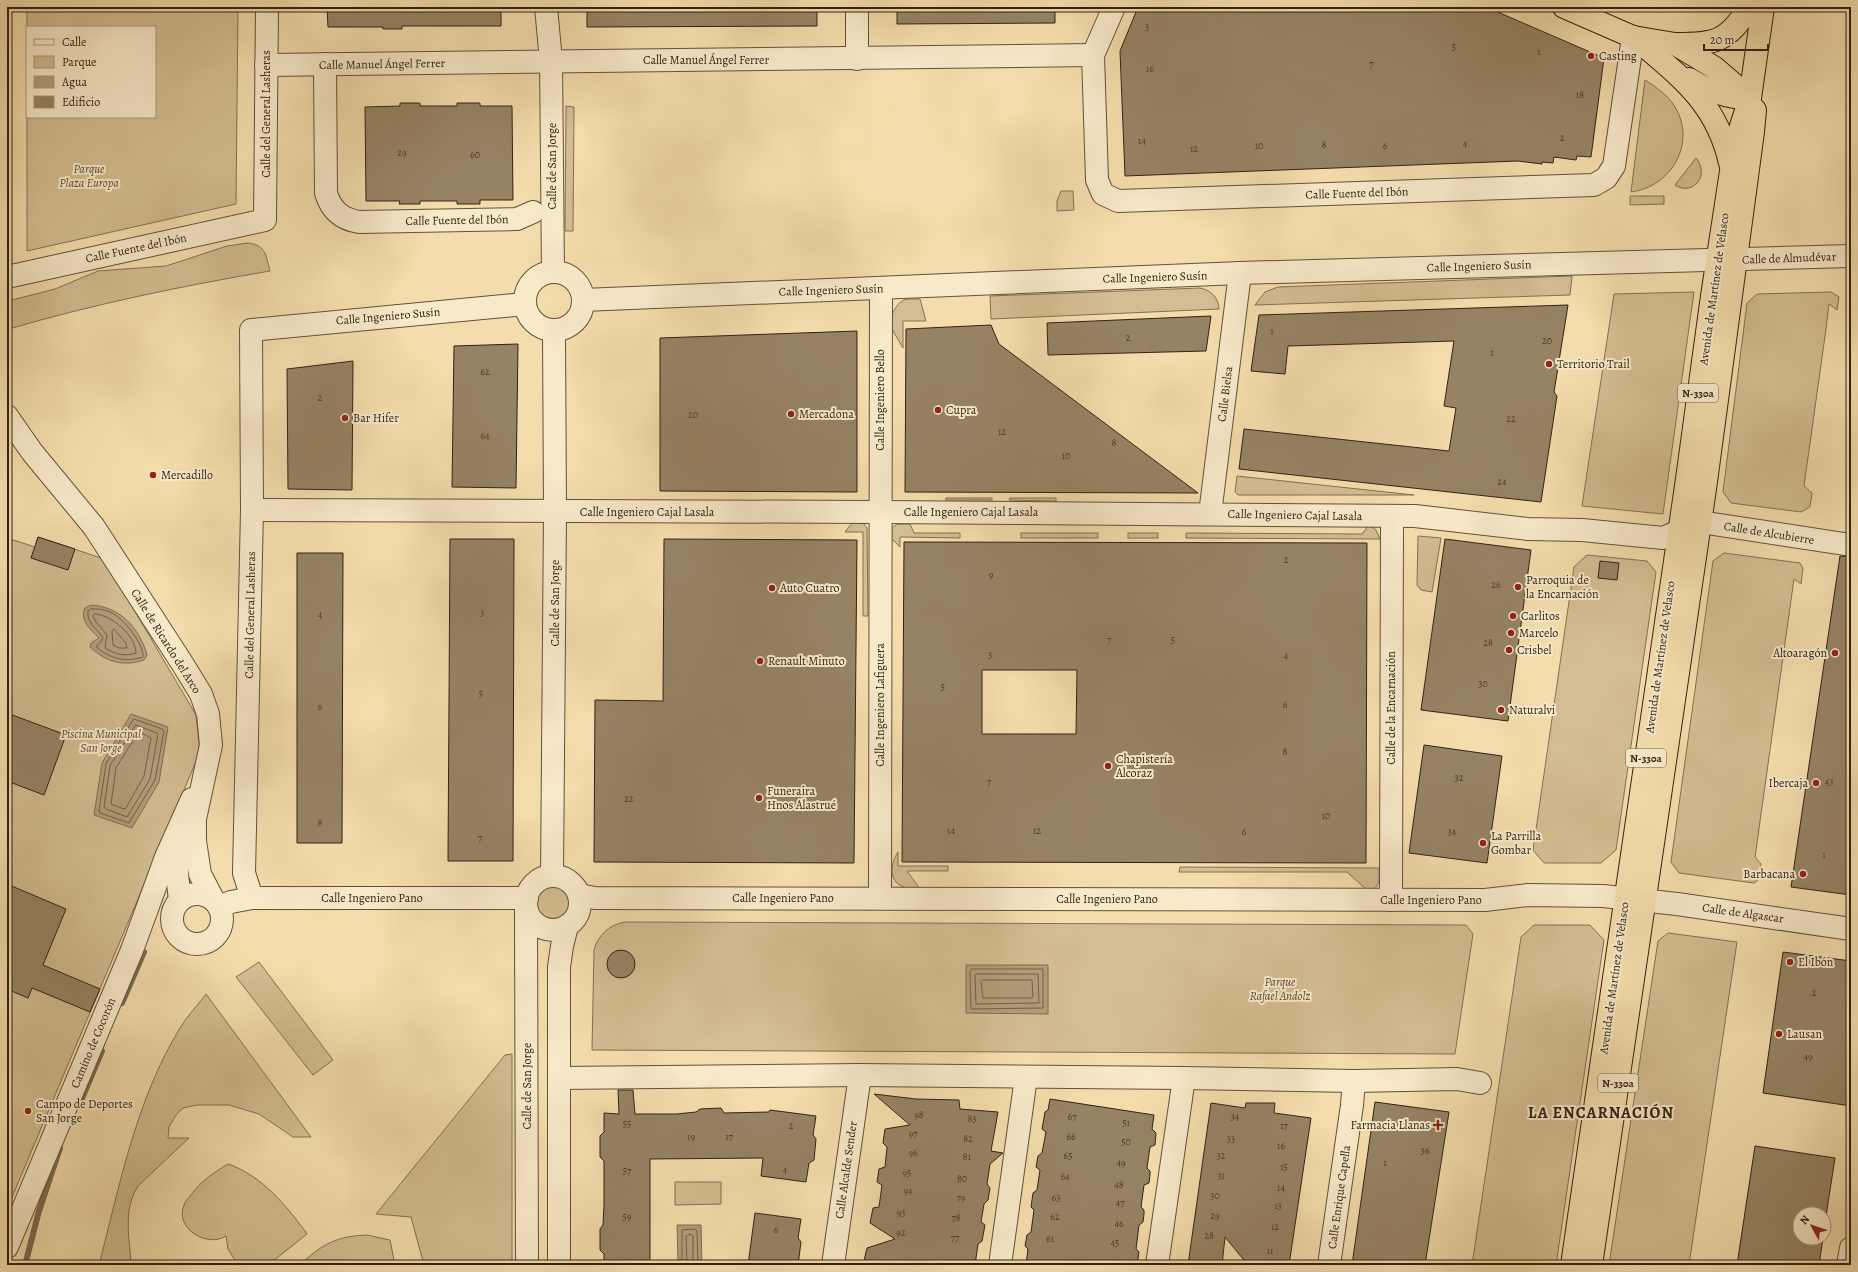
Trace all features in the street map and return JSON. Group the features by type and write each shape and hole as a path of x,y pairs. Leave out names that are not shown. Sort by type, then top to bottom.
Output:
{"highway":[{"name":"N-330a","path":"1564,7 1633,37 1675,44 1702,44 1723,38 1732,31 1749,7"},
{"name":"Avenida de Martínez de Velasco","path":"1727,260 1731,169 1741,121 1750,98 1763,7"},
{"name":"N-330a","path":"1633,37 1673,69 1698,96 1713,117 1722,135 1731,169"},
{"name":"N-330a","path":"1675,44 1715,68 1750,98"},
{"name":"N-330a","path":"1673,69 1713,92 1727,97 1750,98"},
{"name":"Avenida de Martínez de Velasco","path":"1591,1265 1635,900 1727,260 1753,132 1754,75"},
{"name":"Avenida de Martínez de Velasco","path":"1572,1265 1635,900"}],"street":[{"name":"Calle del General Lasheras","path":"265,220 267,7"},
{"name":"Calle de San Jorge","path":"546,7 551,61 553,272"},
{"name":"Calle de San Jorge","path":"551,61 559,7"},
{"path":"857,7 857,59"},
{"path":"1093,55 1114,7"},
{"name":"Calle Fuente del Ibón","path":"1093,55 1097,180 1104,194 1118,201 1569,186 1594,185 1606,178 1614,166 1633,37"},
{"name":"Calle Manuel Ángel Ferrer","path":"266,65 1093,55"},
{"name":"Calle Fuente del Ibón","path":"325,64 326,193 329,203 334,210 346,218 358,222 517,219 533,212"},
{"name":"Calle Fuente del Ibón","path":"7,277 265,220"},
{"name":"Calle de Almudévar","path":"1727,260 1851,256"},
{"name":"Calle Ingeniero Susín","path":"583,300 1240,273 1727,260"},
{"path":"553,272 560,272 574,279 582,292 583,300 583,307 575,321 569,326 554,330 540,327 527,311 525,304 526,296 532,282 545,273 553,272"},
{"name":"Calle Bielsa","path":"1210,514 1240,273"},
{"name":"Calle Ingeniero Bello","path":"880,512 881,288"},
{"name":"Calle Ingeniero Susín","path":"251,330 525,304"},
{"name":"Calle del General Lasheras","path":"251,330 252,510 244,873 252,898"},
{"name":"Calle de San Jorge","path":"552,876 556,512 554,330"},
{"name":"Calle de Ricardo del Arco","path":"7,416 19,434 94,528 201,694 208,714 211,745 204,773 196,819 195,841 200,874 216,903"},
{"name":"Calle Ingeniero Cajal Lasala","path":"252,510 880,512 1415,516 1528,529 1559,529 1663,538 1689,527"},
{"name":"Calle Ingeniero Lafiguera","path":"880,512 880,898"},
{"name":"Calle de la Encarnación","path":"1391,900 1392,516"},
{"name":"Calle de Alcubierre","path":"1689,527 1851,545"},
{"name":"Camino de Cocorón","path":"7,1247 141,927 166,857 204,773"},
{"name":"Camino de Cocorón","path":"176,906 178,848 182,822"},
{"path":"552,876 561,877 569,881 575,887 579,895 581,904 579,913 574,921 559,930 550,931 542,928 534,923 529,916 526,903 535,883 543,878 552,876"},
{"path":"141,927 148,920 176,906 189,895 199,894 216,903 222,917 219,932 212,939 198,944 187,942 179,936 172,923 176,906"},
{"name":"Calle Ingeniero Pano","path":"579,895 595,898 1391,900 1485,900 1528,895 1603,896 1635,900"},
{"name":"Calle Ingeniero Pano","path":"216,903 252,898 526,903"},
{"name":"Calle de Algascar","path":"1635,900 1766,916 1851,929"},
{"name":"Calle de San Jorge","path":"526,903 527,1265"},
{"path":"559,1265 559,967 567,926"},
{"path":"559,1078 860,1075 1184,1078 1354,1082 1458,1079 1480,1083"},
{"name":"Calle Alcalde Sender","path":"833,1265 860,1075"},
{"path":"1000,1265 1026,1077"},
{"path":"1157,1265 1184,1078"},
{"name":"Calle Enrique Capella","path":"1329,1265 1354,1082"},
{"path":"1848,1265 1851,1248"}],"green space":[{"name":"Parque Plaza Europa","path":"27,7 238,7 236,204 27,251 27,118 156,118 156,26 27,26"},
{"path":"1645,80 1662,92 1675,107 1681,121 1683,135 1681,148 1676,161 1668,172 1658,182 1631,192"},
{"path":"566,106 574,107 573,231 565,231"},
{"path":"1696,158 1700,164 1701,171 1701,177 1698,182 1694,186 1688,188 1682,188 1675,185"},
{"path":"1061,191 1073,191 1074,210 1057,211 1057,201"},
{"path":"1630,196 1664,196 1664,204 1630,205"},
{"path":"248,243 254,244 262,249 266,256 270,271 138,296 9,329 8,301 55,289 98,271 166,266 227,246"},
{"path":"1572,276 1570,295 1255,305 1265,292 1278,287"},
{"path":"1200,288 1214,295 1218,301 1219,309 991,319 990,296"},
{"path":"1694,292 1663,514 1582,506 1614,294"},
{"path":"1831,292 1839,297 1837,310 1829,304 1804,486 1812,493 1810,507 1801,512 1731,503 1723,492 1747,303 1757,294"},
{"path":"906,299 920,299 926,321 903,321 903,348 893,331 891,322 895,308"},
{"path":"1237,476 1414,495 1238,495 1235,492"},
{"path":"946,498 992,498 992,500 946,500"},
{"path":"1010,498 1056,498 1056,501 1009,500"},
{"path":"853,522 863,523 867,528 868,616 863,616 863,532 845,532"},
{"path":"897,524 910,524 914,533 960,533 960,538 900,537 900,547 890,537 892,528"},
{"path":"1369,525 1376,530 1380,539 1186,538 1186,533 1362,534"},
{"path":"1021,533 1098,533 1098,538 1021,538"},
{"path":"1128,533 1158,533 1158,538 1128,538"},
{"path":"1418,536 1441,538 1432,592 1421,590 1417,585"},
{"name":"Piscina Municipal San Jorge","path":"38,537 104,559 196,715 200,752 7,1209 7,538 35,547"},
{"path":"1724,553 1800,563 1803,568 1801,584 1794,579 1755,857 1761,864 1759,879 1754,883 1679,873 1671,862 1713,561"},
{"path":"1587,555 1647,561 1656,572 1616,850 1601,863 1544,863 1533,850 1574,567"},
{"path":"898,852 898,866 948,866 948,871 907,871 920,889 904,887 895,881 892,871 892,866"},
{"path":"1180,867 1379,868 1379,879 1375,888 1368,891 1347,872 1179,872"},
{"path":"550,887 556,887 560,888 567,894 570,904 569,911 563,918 556,921 550,921 546,920 539,914 536,907 536,901 537,897 543,890"},
{"name":"Parque Rafael Andolz","path":"625,922 1466,925 1473,934 1455,1054 592,1050 594,950 601,935 609,928"},
{"path":"1534,925 1590,925 1604,940 1556,1265 1472,1265 1521,937"},
{"path":"1668,933 1737,942 1689,1265 1609,1265 1658,941"},
{"path":"259,962 333,1060 313,1075 236,977"},
{"path":"206,994 311,1137 293,1137 259,1114 229,1105 197,1105 183,1108 176,1115 169,1127 168,1138 189,1138 139,1185 130,1204 128,1224 131,1265 99,1265 122,1173 152,1084 180,1028"},
{"path":"512,1054 512,1265 424,1265 411,1217 376,1214 505,1055"},
{"path":"228,1164 240,1169 262,1184 282,1202 307,1234 268,1265 238,1265 228,1249 226,1236 219,1239 210,1240 202,1238 188,1229 184,1222 182,1214 184,1205 188,1199 203,1181"},
{"path":"675,1182 721,1182 721,1204 675,1205"},
{"path":"367,1235 390,1240 395,1265 300,1265 330,1242 347,1237"}],"water":[{"path":"91,605 111,610 127,620 139,636 143,645 147,655 144,660 129,663 115,662 102,656 90,647 91,643 99,638 87,624 84,617 85,608"},
{"path":"131,714 168,727 159,782 132,828 94,815 102,763"},
{"path":"966,965 1048,965 1048,1014 966,1013"},
{"path":"677,1225 701,1225 702,1265 678,1265"}],"building":[{"path":"327,7 501,7 501,26 402,26 402,29 383,29 383,27 328,27"},
{"path":"587,7 817,7 817,26 587,27"},
{"path":"897,7 1055,7 1055,23 897,24"},
{"path":"1138,7 1486,7 1604,58 1591,157 1577,156 1576,160 1554,157 1553,163 1542,162 1542,164 1518,161 1125,176 1120,51"},
{"path":"400,103 420,103 420,106 457,106 457,103 480,103 480,106 512,106 513,200 480,200 480,204 457,204 457,201 420,201 420,204 399,204 400,201 366,201 365,107 400,106"},
{"path":"1568,305 1554,392 1557,396 1541,502 1239,469 1244,429 1449,451 1456,408 1444,406 1454,341 1288,346 1285,374 1251,371 1259,315"},
{"path":"1211,316 1206,351 1048,355 1047,323"},
{"path":"991,325 999,344 1198,493 905,492 906,329"},
{"name":"Mercadona","path":"857,331 857,492 660,491 660,338"},
{"path":"518,344 516,488 452,487 454,346"},
{"path":"353,361 352,490 288,489 287,369"},
{"path":"38,537 75,549 68,570 31,558"},
{"path":"450,539 514,539 513,861 448,861"},
{"path":"664,539 857,540 854,863 594,862 595,700 663,701"},
{"path":"1445,539 1531,550 1508,721 1421,710"},
{"path":"904,542 1367,543 1366,863 902,862","holes":["982,670 1077,670 1076,734 982,734"]},
{"path":"297,553 343,553 342,843 297,843"},
{"path":"1840,556 1851,557 1851,895 1791,887"},
{"path":"1600,561 1619,563 1617,580 1598,578"},
{"path":"7,713 66,735 44,795 7,781"},
{"path":"1424,745 1502,756 1487,863 1409,853"},
{"path":"7,884 66,909 43,965 100,989 90,1012 32,988 28,998 7,989"},
{"path":"621,950 627,951 631,954 634,958 634,970 631,974 627,977 621,978 615,977 611,974 608,970 607,964 608,958 611,954 615,951"},
{"path":"1783,952 1851,961 1851,1106 1763,1093"},
{"path":"618,1090 633,1090 635,1114 677,1114 696,1112 700,1109 721,1108 724,1113 769,1112 770,1110 816,1116 813,1135 816,1139 814,1160 809,1163 806,1182 761,1176 763,1158 650,1159 650,1265 604,1265 604,1254 600,1250 600,1229 603,1225 604,1206 604,1161 600,1157 600,1136 604,1132 604,1113 619,1114"},
{"path":"874,1094 916,1099 959,1100 960,1109 998,1112 991,1151 1003,1153 990,1164 987,1184 990,1188 988,1200 984,1204 981,1222 985,1225 982,1241 978,1244 975,1265 863,1265 867,1248 895,1239 870,1223 873,1208 879,1207 882,1185 877,1182 879,1169 885,1167 887,1147 883,1143 885,1129 910,1125"},
{"path":"1050,1099 1154,1115 1152,1129 1156,1133 1155,1145 1150,1147 1147,1168 1150,1171 1149,1183 1144,1185 1141,1207 1144,1210 1144,1214 1143,1222 1139,1225 1136,1249 1139,1252 1137,1265 1026,1265 1028,1249 1025,1246 1027,1235 1031,1232 1034,1210 1031,1207 1033,1193 1037,1190 1040,1170 1036,1167 1038,1156 1042,1153 1046,1132 1042,1129 1045,1112 1048,1110"},
{"path":"1375,1102 1449,1112 1425,1265 1352,1265"},
{"path":"1211,1103 1245,1108 1246,1103 1275,1103 1274,1113 1311,1118 1289,1265 1248,1265 1225,1237 1222,1265 1188,1265"},
{"path":"1755,1146 1835,1158 1828,1206 1792,1206 1792,1246 1822,1246 1819,1265 1737,1265"},
{"path":"755,1213 801,1219 798,1238 801,1242 798,1265 748,1265"}],"waterway":[{"path":"122,1003 144,952"},
{"path":"80,1103 102,1051"},
{"path":"25,1265 39,1211 60,1148"}],"place":[{"name":"Casting","path":"1591,56"},
{"name":"Territorio Trail","path":"1549,364"},
{"name":"Cupra","path":"938,410"},
{"name":"Mercadona","path":"791,414"},
{"name":"Bar Hifer","path":"345,418"},
{"name":"Mercadillo","path":"153,475"},
{"name":"Parroquia de la Encarnación","path":"1518,587"},
{"name":"Auto Cuatro","path":"772,588"},
{"name":"Carlitos","path":"1513,616"},
{"name":"Marcelo","path":"1511,633"},
{"name":"Crisbel","path":"1509,650"},
{"name":"Altoaragón","path":"1835,653"},
{"name":"Renault Minuto","path":"760,661"},
{"name":"Naturalvi","path":"1501,710"},
{"name":"Chapistería Alcoraz","path":"1108,766"},
{"name":"Ibercaja","path":"1816,783"},
{"name":"Funeraira Hnos Alastrué","path":"759,798"},
{"name":"La Parrilla Gombar","path":"1483,843"},
{"name":"Barbacana","path":"1803,874"},
{"name":"El Ibón","path":"1790,962"},
{"name":"Lausan","path":"1779,1034"},
{"name":"Campo de Deportes San Jorge","path":"28,1111"},
{"name":"Farmacia Llanas","path":"1438,1125"}],"district":[{"name":"LA ENCARNACIÓN","path":"1601,1113"}]}
